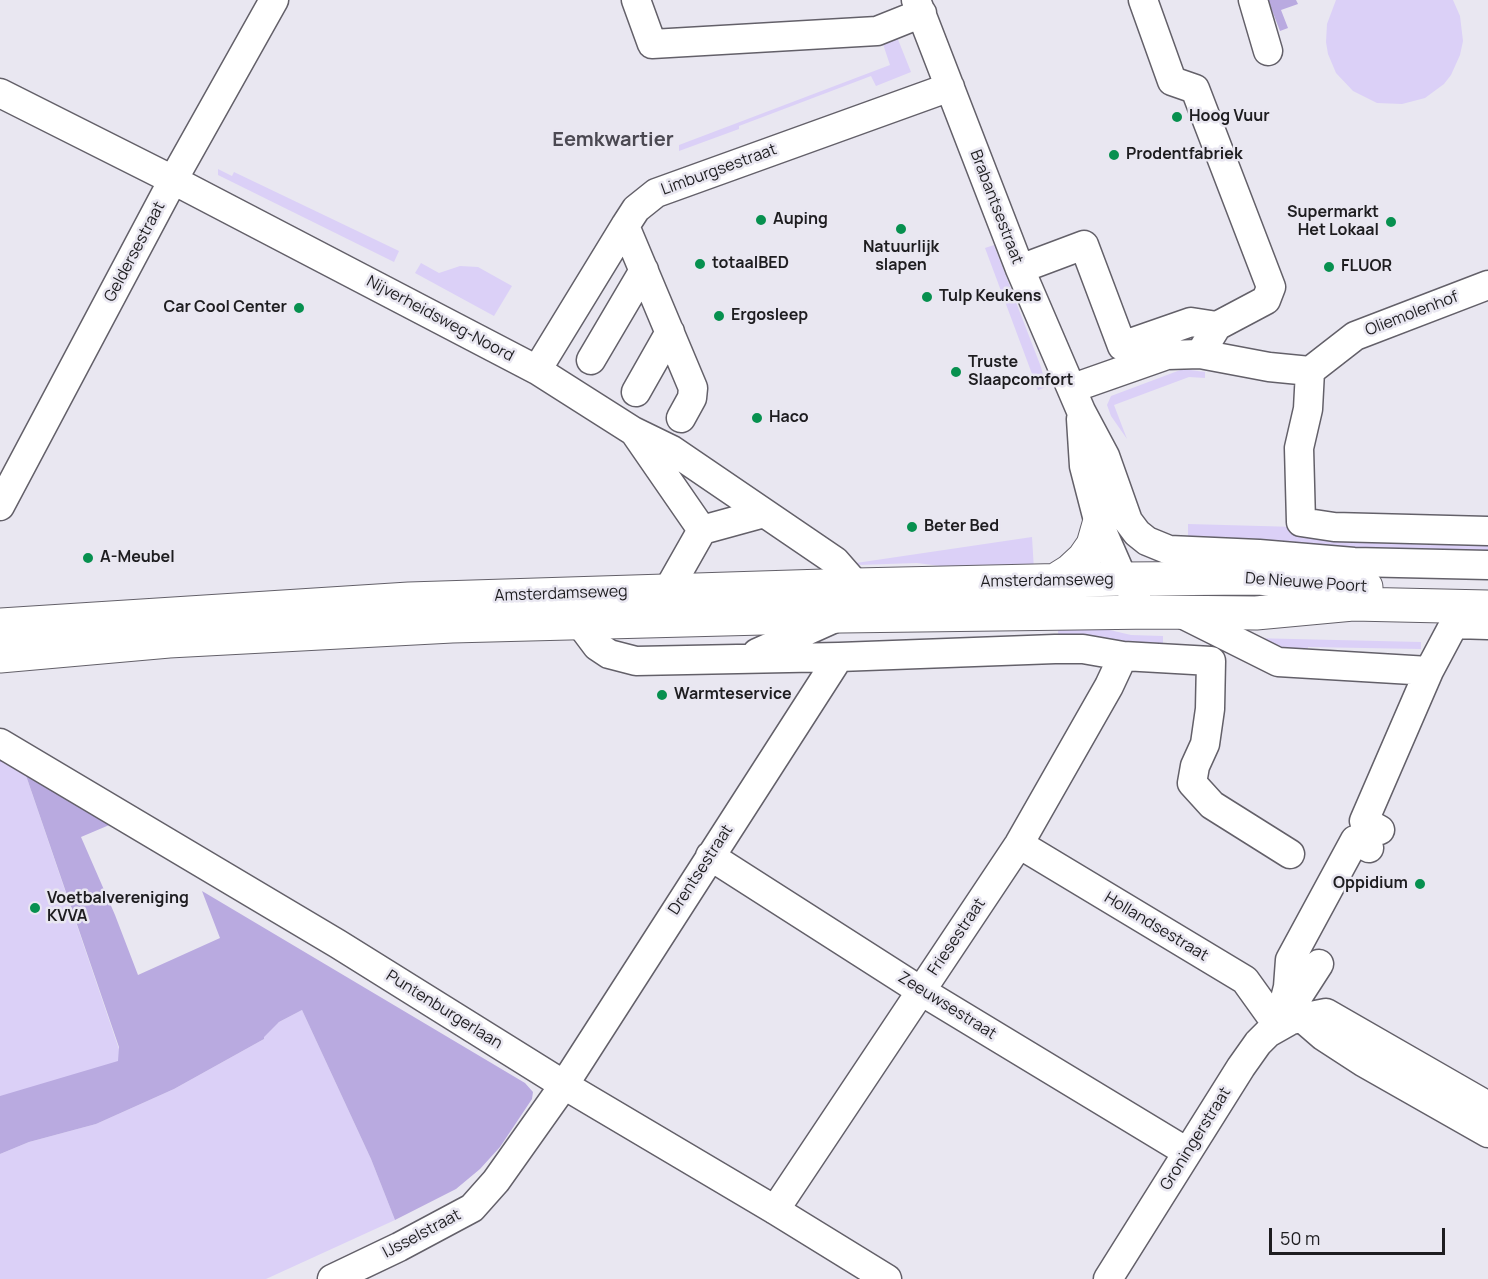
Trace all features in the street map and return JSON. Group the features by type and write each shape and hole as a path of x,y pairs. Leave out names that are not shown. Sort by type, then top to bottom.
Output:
{"main road":[{"path":"1054,581 1084,558 1093,545 1099,524"},
{"path":"1258,579 1354,562"},
{"name":"Amsterdamseweg","path":"0,625 409,598 1123,579"},
{"name":"De Nieuwe Poort","path":"1123,579 1258,579 1354,587 1488,590"},
{"name":"De Nieuwe Poort","path":"1167,612 1256,613 1353,604 1488,607"},
{"name":"Amsterdamseweg","path":"5,652 452,626 841,616 1167,612"},
{"path":"1256,613 1355,622 1454,624"}],"street":[{"name":"Geldersestraat","path":"0,506 168,190 274,0"},
{"path":"636,0 652,44 877,31 919,7"},
{"path":"1143,0 1172,81 1195,89 1270,287 1266,300 1217,326 1200,354"},
{"path":"1253,0 1268,51"},
{"name":"Brabantsestraat","path":"919,7 1020,269 1077,400 1105,456 1128,521 1147,541"},
{"name":"Limburgsestraat","path":"537,370 636,209 656,193 950,87"},
{"name":"Nijverheidsweg-Noord","path":"0,93 168,190 537,370 633,431 672,450 835,561 856,585"},
{"path":"625,226 693,388 692,398 681,418"},
{"path":"1020,269 1084,244 1122,346 1191,322 1217,326"},
{"path":"591,360 644,270"},
{"name":"Oliemolenhof","path":"1310,371 1355,336 1488,285"},
{"path":"636,392 670,333"},
{"path":"1077,400 1167,355 1200,354 1269,367 1310,371 1308,409 1299,448 1301,522 1334,527 1488,531"},
{"name":"Brabantsestraat","path":"1077,400 1084,466 1099,524 1123,579 1137,597 1167,612"},
{"path":"633,431 702,530"},
{"path":"668,590 702,530 764,513"},
{"name":"De Nieuwe Poort","path":"1147,541 1169,550 1354,562 1488,565"},
{"path":"1167,612 1278,662 1429,671"},
{"name":"Amsterdamseweg","path":"744,658 841,616"},
{"name":"Amsterdamseweg","path":"579,622 597,646 609,654 636,661 839,657 1055,649 1083,649 1123,656 1211,661 1210,709 1205,744 1195,766 1192,783 1212,805 1290,854"},
{"path":"1290,1022 1288,987 1290,960 1355,840 1375,839 1364,822 1429,671 1454,624 1488,625"},
{"name":"Friesestraat","path":"775,1210 1019,844 1109,686 1123,656"},
{"name":"Drentsestraat","path":"564,1085 839,657"},
{"name":"Puntenburgerlaan","path":"0,743 338,944 564,1085 887,1279"},
{"name":"Hollandsestraat","path":"1019,844 1245,980 1290,1022"},
{"name":"Zeeuwsestraat","path":"710,856 921,991 1187,1152"},
{"name":"Groningerstraat","path":"1108,1279 1258,1043 1290,1022 1319,964"},
{"path":"1290,1022 1326,1013 1488,1106"},
{"path":"1290,1022 1323,1036 1363,1062 1488,1133"},
{"name":"IJsselstraat","path":"332,1279 472,1208 496,1181 564,1085"}],"shaded area":[{"path":"1268,0 1296,0 1298,4 1281,10 1288,28 1280,31"},
{"path":"1336,0 1453,0 1460,16 1463,41 1460,55 1451,75 1444,84 1425,98 1402,104 1377,103 1353,91 1336,73 1328,54 1327,24"},
{"path":"895,32 911,72 876,86 871,76 679,151 679,145 890,65 881,38"},
{"path":"218,169 232,176 234,172 399,251 394,262 218,175"},
{"path":"994,245 1041,367 1046,387 1038,390 985,248"},
{"path":"421,263 439,273 460,266 478,267 512,286 494,316 415,273"},
{"path":"1183,369 1205,372 1205,378 1189,377 1114,405 1127,439 1111,416 1107,405 1111,396"},
{"path":"1188,524 1297,527 1337,539 1338,542 1488,546 1488,552 1188,545"},
{"path":"1032,537 1034,570 971,570 917,563 857,565 856,563"},
{"path":"1088,625 1131,635 1163,636 1163,647 1058,637 1058,626"},
{"path":"1251,638 1421,642 1421,649 1308,647 1308,654 1299,655"},
{"path":"0,748 19,755 0,762"},
{"name":"Voetbalvereniging KVVA","path":"0,752 19,755 123,1061 0,1100"},
{"path":"19,755 114,823 81,837 138,975 220,938 202,891 525,1083 533,1092 532,1099 500,1147 480,1169 456,1189 395,1220 371,1159 302,1010 279,1022 264,1039 174,1089 96,1124 29,1142 0,1154 0,1096 118,1061 119,1047"},
{"path":"302,1010 371,1159 395,1220 266,1279 0,1279 0,1154 29,1142 96,1124 174,1089 264,1039 263,1037 279,1022"}],"place":[{"name":"Hoog Vuur","path":"1177,117"},
{"name":"Prodentfabriek","path":"1114,155"},
{"name":"Auping","path":"761,220"},
{"name":"Supermarkt Het Lokaal","path":"1391,222"},
{"name":"Natuurlijk slapen","path":"901,229"},
{"name":"totaalBED","path":"700,264"},
{"name":"FLUOR","path":"1329,267"},
{"name":"Tulp Keukens","path":"927,297"},
{"name":"Car Cool Center","path":"299,308"},
{"name":"Ergosleep","path":"719,316"},
{"name":"Truste Slaapcomfort","path":"956,372"},
{"name":"Haco","path":"757,418"},
{"name":"Beter Bed","path":"912,527"},
{"name":"A-Meubel","path":"88,558"},
{"name":"Warmteservice","path":"662,695"},
{"name":"Oppidium","path":"1420,884"},
{"name":"Voetbalvereniging KVVA","path":"35,908"}],"district":[{"name":"Eemkwartier","path":"613,140"}]}
